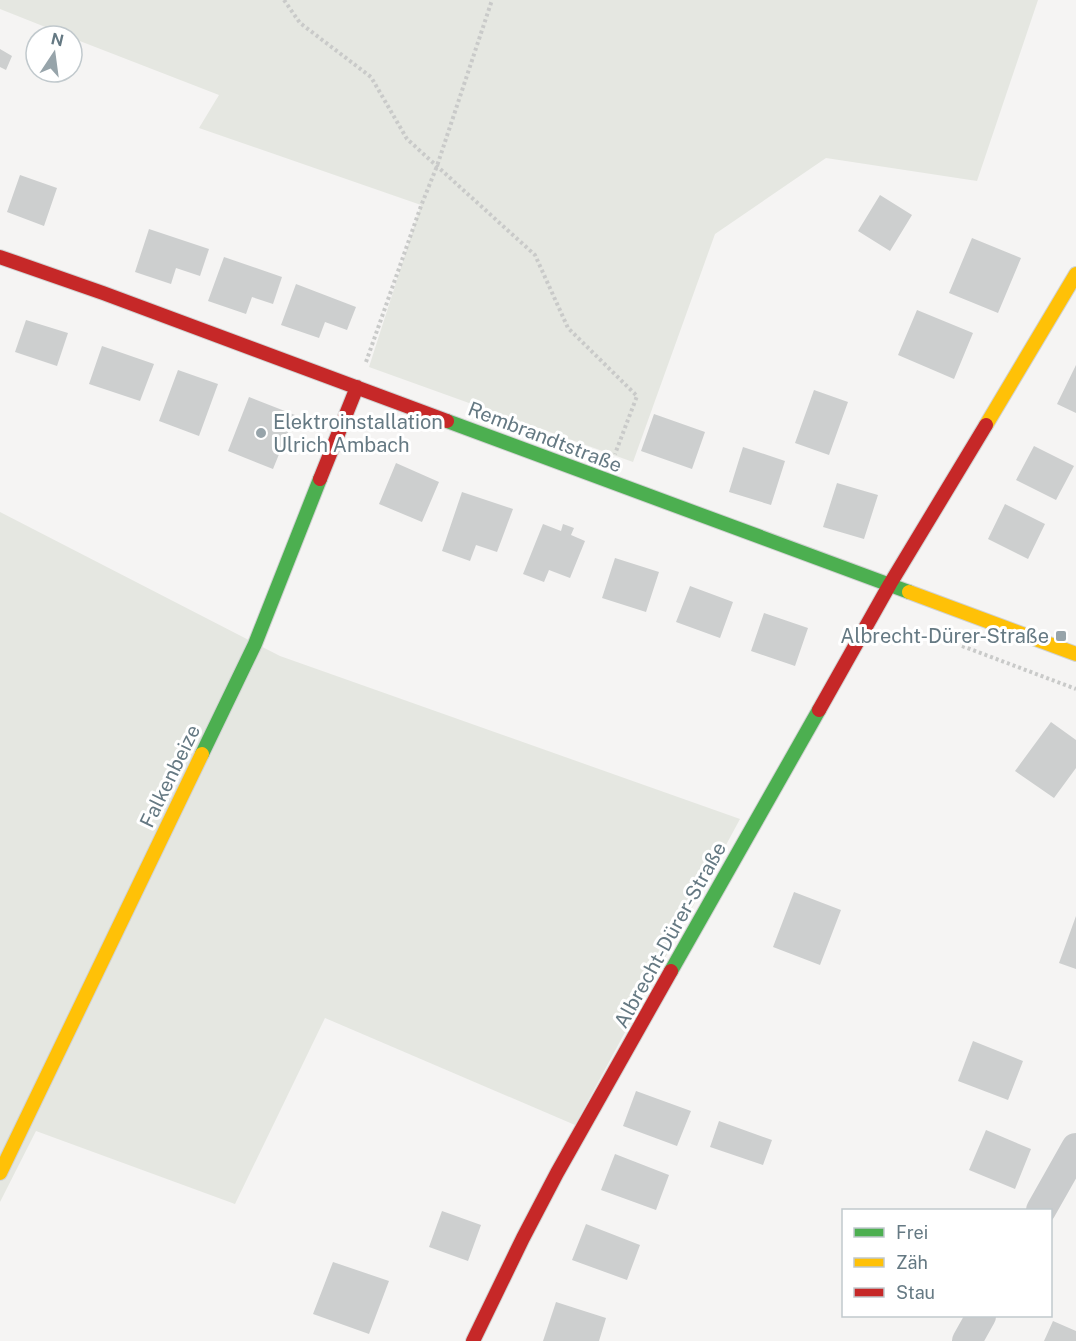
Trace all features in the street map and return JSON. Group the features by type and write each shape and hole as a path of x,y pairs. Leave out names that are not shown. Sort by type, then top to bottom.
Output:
{"street":[{"name":"Rembrandtstraße","path":"0,257 103,292 1076,654"},
{"name":"Albrecht-Dürer-Straße","path":"473,1341 557,1173 890,584 1076,274"},
{"name":"Falkenbeize","path":"0,1173 255,644 357,387"},
{"path":"1042,1209 1076,1148"},
{"path":"967,1341 980,1317"}],"path":[{"path":"284,0 300,23 371,77 407,139 535,255 568,328 637,396 606,480"},
{"path":"357,387 437,166 492,0"},
{"path":"959,645 1076,689"}],"shaded area":[{"path":"0,0 1038,0 977,181 826,158 715,234 633,462 369,367 421,205 199,128 219,95 84,43 84,24 38,24 0,9"},
{"path":"0,512 280,656 740,819 575,1125 325,1018 235,1204 36,1131 0,1202"}],"building":[{"path":"0,49 12,56 6,70 0,67"},
{"path":"20,175 57,188 44,226 7,212"},
{"path":"880,195 912,215 890,251 858,231"},
{"path":"149,229 209,249 200,276 176,268 171,284 135,272"},
{"path":"972,238 1021,258 998,313 949,293"},
{"path":"224,257 282,277 273,304 252,297 246,314 208,301"},
{"path":"296,284 356,307 347,330 325,322 319,338 281,325"},
{"path":"917,310 973,333 954,379 898,355"},
{"path":"26,320 68,333 57,366 15,352"},
{"path":"102,346 154,364 140,401 89,384"},
{"path":"1076,365 1076,413 1057,404"},
{"path":"178,370 218,384 199,436 159,421"},
{"path":"814,390 848,402 829,455 795,443"},
{"name":"Elektroinstallation Ulrich Ambach","path":"249,397 295,415 273,469 228,451"},
{"path":"654,414 705,432 692,469 641,451"},
{"path":"1034,446 1074,466 1056,500 1016,480"},
{"path":"743,447 785,461 771,505 729,492"},
{"path":"396,463 439,482 422,522 379,504"},
{"path":"837,483 878,495 864,539 823,527"},
{"path":"462,492 513,509 497,552 476,545 470,561 442,551"},
{"path":"1005,504 1045,524 1028,559 988,539"},
{"path":"543,524 561,531 563,524 574,528 571,535 585,541 570,578 549,570 544,582 523,574"},
{"path":"615,558 659,572 646,612 602,598"},
{"path":"690,586 733,602 720,638 676,622"},
{"path":"764,613 808,628 795,666 751,651"},
{"path":"1051,722 1076,740 1076,768 1054,798 1015,771"},
{"path":"794,892 841,910 820,965 773,947"},
{"path":"1076,916 1076,969 1059,963"},
{"path":"973,1041 1023,1061 1008,1100 958,1081"},
{"path":"636,1091 691,1111 677,1146 623,1126"},
{"path":"719,1121 772,1140 763,1165 710,1147"},
{"path":"986,1130 1031,1149 1015,1189 969,1170"},
{"path":"615,1154 669,1175 656,1210 601,1190"},
{"path":"442,1211 481,1225 468,1261 429,1247"},
{"path":"586,1224 640,1245 627,1280 572,1260"},
{"path":"333,1262 389,1281 369,1334 313,1314"},
{"path":"556,1302 606,1318 599,1341 543,1341"},
{"path":"1053,1321 1076,1331 1076,1341 1044,1341"}],"traffic: fast":[{"path":"447,421 909,592"},
{"path":"202,754 255,644 320,479"},
{"path":"671,971 819,710"}],"traffic: slow":[{"path":"986,425 1076,274"},
{"path":"909,592 1076,654"},
{"path":"0,1173 202,754"}],"traffic: jam":[{"path":"0,257 447,421"},
{"path":"320,479 357,387"},
{"path":"819,710 890,584 986,425"},
{"path":"473,1341 557,1173 671,971"}],"place":[{"name":"Elektroinstallation Ulrich Ambach","path":"261,433"},
{"name":"Albrecht-Dürer-Straße","path":"1061,636"}]}
